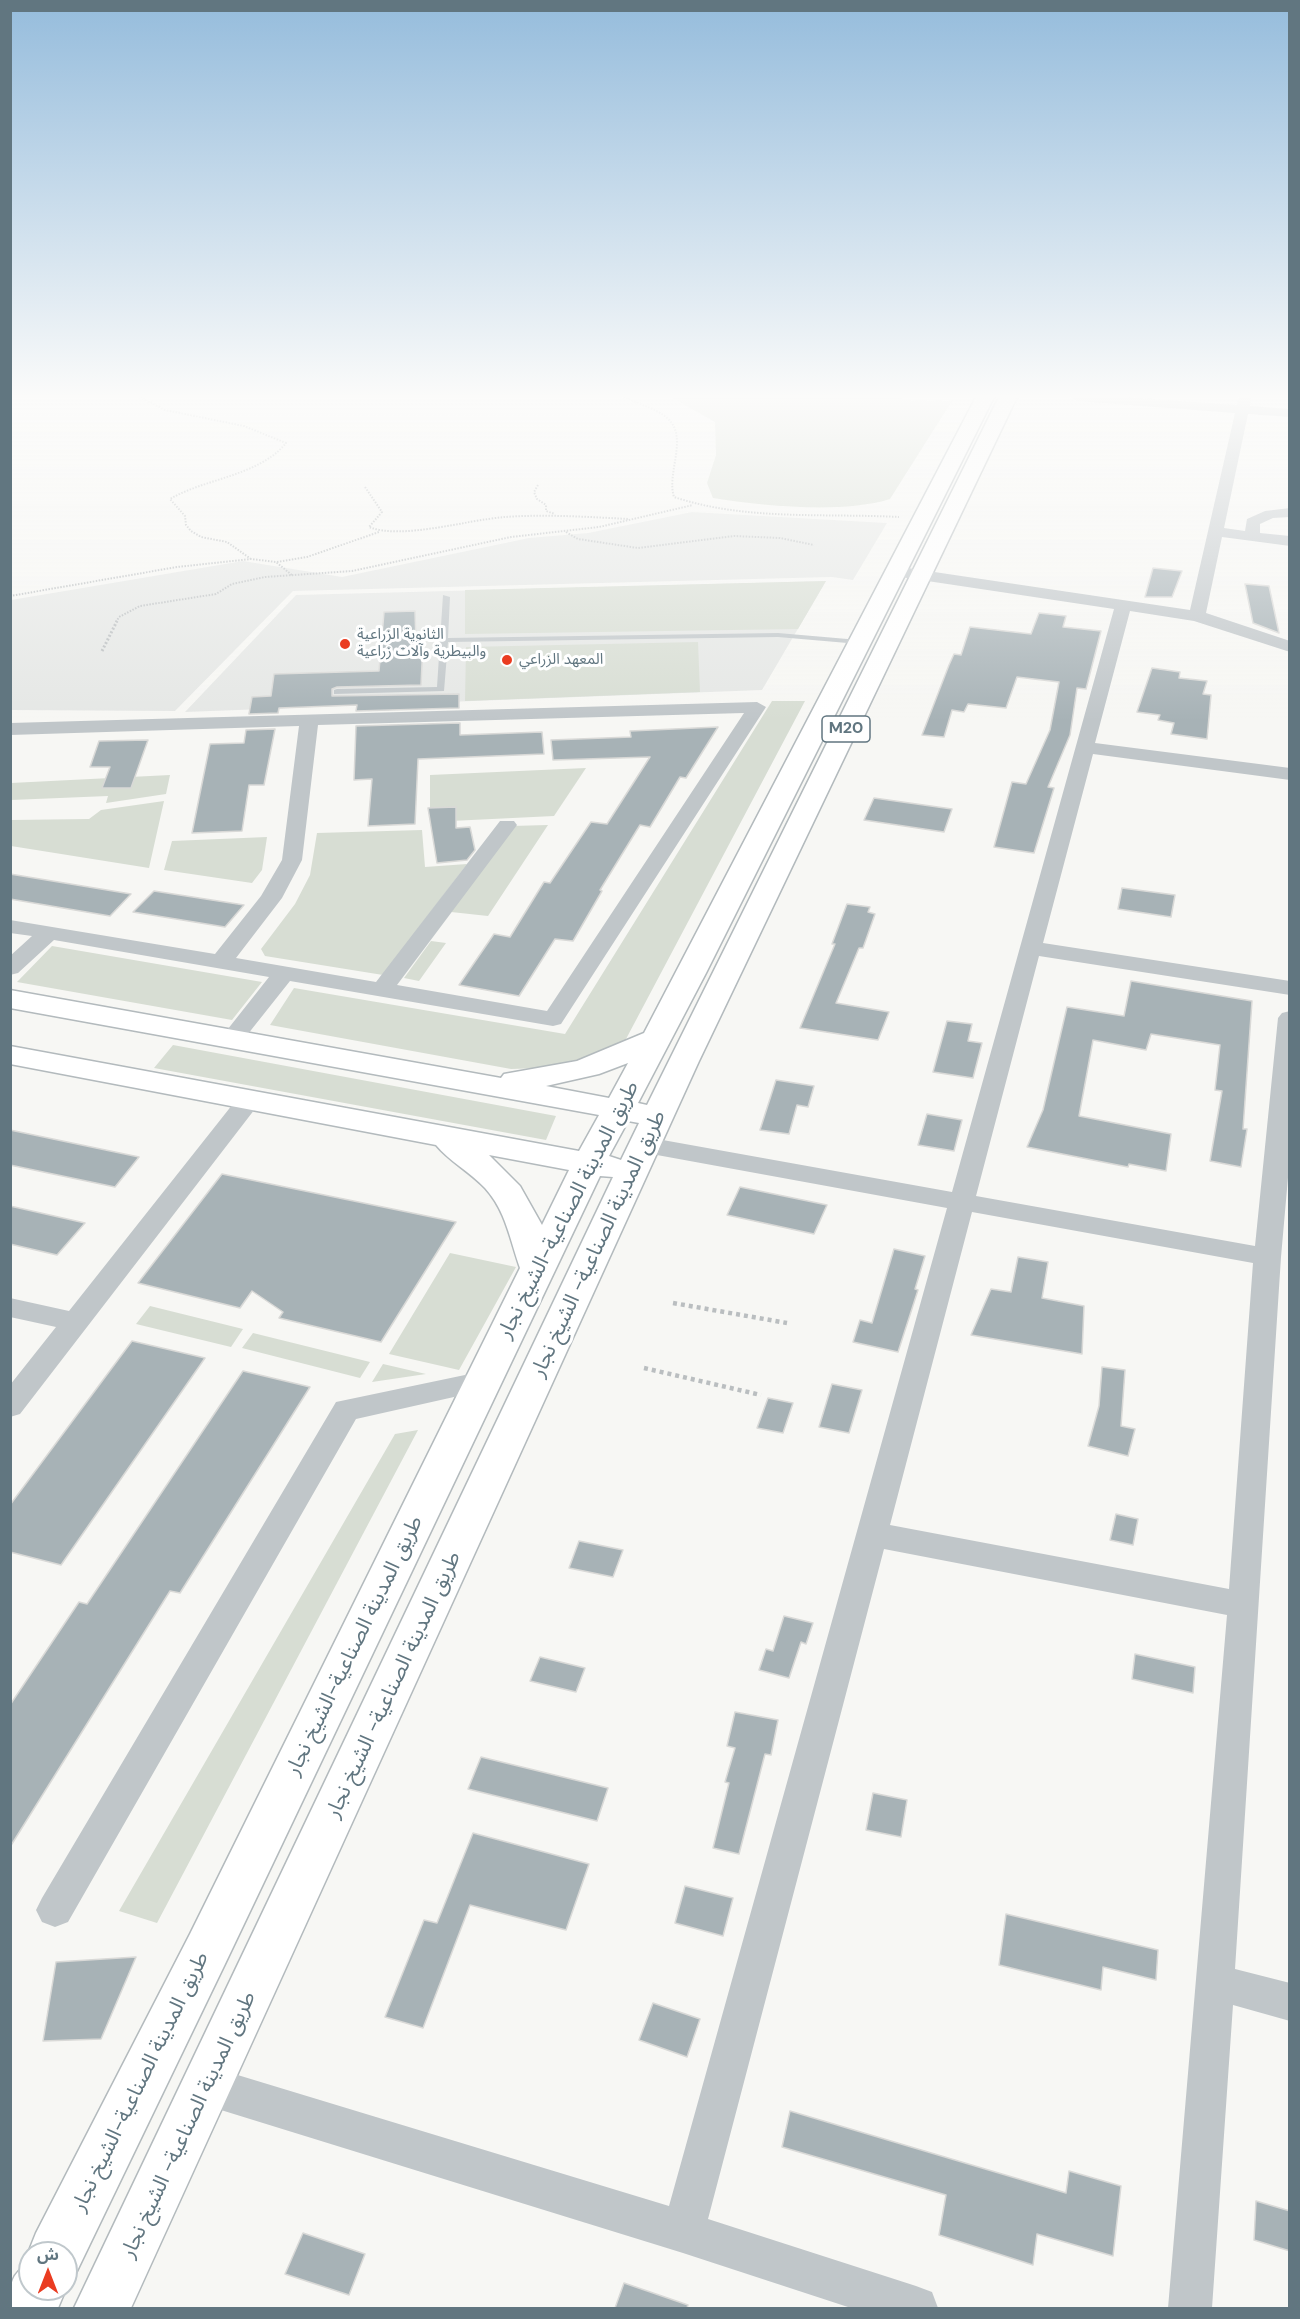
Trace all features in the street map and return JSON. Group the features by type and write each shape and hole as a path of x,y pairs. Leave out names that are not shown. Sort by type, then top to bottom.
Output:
{"main road":[{"name":"M20","path":"656,1040 926,505"},
{"name":"M20","path":"922,574 955,505"},
{"name":"طريق المدينة الصناعية- الشيخ نجار","path":"102,2308 208,2085 639,1136 684,1061 922,574"},
{"path":"10,999 476,1083 639,1136"},
{"path":"476,1083 570,1074 618,1058 656,1040"},
{"name":"طريق المدينة الصناعية-الشيخ نجار","path":"62,2241 589,1163 639,1136 656,1040"},
{"path":"10,1055 589,1163 639,1136"},
{"path":"444,1136 478,1162 507,1191 527,1226 537,1267"}],"street":[{"path":"1197,616 1221,505"},
{"path":"1253,537 1252,522 1270,514 1290,512"},
{"path":"1215,532 1290,541"},
{"path":"894,571 1197,616 1290,647"},
{"path":"683,2232 1123,606"},
{"path":"10,729 757,707 554,1019 10,926"},
{"path":"221,962 271,898 292,860 309,720"},
{"path":"1085,747 1290,774"},
{"path":"382,990 507,825"},
{"path":"10,968 49,933"},
{"path":"1031,948 1290,988"},
{"path":"232,1039 284,973"},
{"path":"1190,2308 1244,1605 1267,1257 1290,1018"},
{"path":"10,1406 249,1100"},
{"path":"639,1136 962,1202 1267,1257"},
{"path":"10,1307 75,1322"},
{"path":"55,1910 346,1410 484,1381"},
{"path":"872,1534 1244,1605"},
{"path":"1215,1983 1290,2002"},
{"path":"208,2085 683,2232 916,2308"}],"lane":[{"path":"337,692 441,689 446,597"},
{"path":"444,640 778,635 858,642"}],"path":[{"path":"176,505 185,516 186,525 191,531 201,537 226,542 251,559"},
{"path":"376,505 382,512 369,526 380,532"},
{"path":"546,505 546,511 559,515"},
{"path":"102,651 119,617 140,606 216,594 232,584 265,577 352,571 436,555 511,537 636,519 692,505"},
{"path":"694,505 725,510 919,518"},
{"path":"10,596 177,567 251,559 276,562 307,556 380,532 406,532 482,518 559,515 636,519"},
{"path":"565,531 578,539 638,548 734,536 780,538 814,545"},
{"path":"276,562 294,576"},
{"path":"673,1303 787,1323"},
{"path":"644,1368 760,1395"}],"shaded area":[{"path":"774,505 858,505 826,507"},
{"path":"692,512 887,523 853,580 832,577 293,591 175,711 11,710 11,600 243,561 342,577 529,538 588,533"},
{"name":"المعهد الزراعي","path":"826,581 762,690 185,712 296,595"},
{"path":"826,581 798,629 465,634 465,590"},
{"path":"698,642 700,692 465,701 466,647"},
{"path":"772,701 805,701 617,1056 572,1067 511,1069 270,1025 294,988 565,1034"},
{"path":"586,768 554,816 430,822 430,775"},
{"path":"170,775 166,794 106,803 108,796 11,800 11,783"},
{"path":"164,801 149,868 11,846 11,820 89,819 101,810"},
{"path":"548,825 488,916 451,912 511,826"},
{"path":"422,830 425,867 467,864 383,975 265,956 261,949 295,904 310,875 317,833"},
{"path":"267,837 262,870 252,883 164,870 172,841"},
{"path":"431,941 446,943 419,981 404,978"},
{"path":"52,946 262,982 232,1020 17,982"},
{"path":"173,1045 556,1116 546,1140 154,1068"},
{"path":"450,1253 516,1267 459,1370 389,1354"},
{"path":"150,1306 243,1329 231,1347 136,1324"},
{"path":"253,1333 370,1362 360,1378 242,1348"},
{"path":"383,1364 426,1374 372,1382"},
{"path":"418,1430 157,1923 119,1911 395,1434"}],"building":[{"path":"1153,568 1182,571 1172,597 1145,597"},
{"path":"1245,584 1269,586 1279,633 1253,623"},
{"path":"415,611 416,643 423,643 421,685 337,687 332,689 332,696 459,694 459,708 356,711 357,705 279,708 278,713 249,714 252,697 271,696 274,674 379,671 384,612"},
{"path":"1039,613 1066,616 1063,627 1101,631 1086,689 1077,688 1070,735 1048,787 1054,788 1034,853 994,847 1012,782 1026,784 1050,730 1059,682 1017,677 1006,708 968,704 964,712 952,710 944,737 922,735 949,665 954,654 961,655 970,627 1031,634"},
{"path":"1152,668 1180,672 1179,678 1207,681 1203,694 1211,695 1207,739 1171,734 1174,723 1158,720 1160,715 1137,712"},
{"path":"460,723 460,735 542,732 544,754 418,759 415,824 368,826 372,779 354,780 356,726"},
{"path":"718,727 686,778 680,777 650,827 640,825 600,890 602,891 573,941 555,939 519,996 459,985 494,934 510,937 544,882 550,883 591,822 607,824 650,757 553,760 551,740 631,737 630,731"},
{"path":"275,729 264,785 249,785 242,831 192,833 210,744 244,743 246,730"},
{"path":"148,740 131,788 102,788 110,767 90,767 99,741"},
{"path":"874,798 952,809 944,832 864,820"},
{"path":"456,807 456,828 470,827 475,850 467,860 437,863 428,808"},
{"path":"10,874 131,894 110,916 10,899"},
{"path":"1122,888 1175,895 1171,917 1118,909"},
{"path":"154,891 244,905 225,927 133,912"},
{"path":"847,904 870,907 868,912 875,914 863,948 859,948 836,1003 889,1012 878,1040 800,1028 835,944 832,944"},
{"path":"1131,981 1252,1001 1243,1129 1247,1129 1241,1167 1210,1161 1222,1091 1215,1090 1220,1045 1151,1034 1146,1050 1093,1040 1079,1116 1171,1134 1166,1171 1129,1164 1128,1167 1027,1147 1043,1110 1067,1007 1124,1016"},
{"path":"947,1021 972,1024 968,1041 982,1043 973,1078 933,1072"},
{"path":"776,1080 814,1086 808,1107 797,1105 789,1134 760,1130"},
{"path":"927,1114 962,1120 954,1151 918,1145"},
{"path":"10,1130 139,1157 115,1187 10,1165"},
{"path":"222,1174 456,1222 381,1342 279,1318 283,1312 252,1291 240,1308 138,1283"},
{"path":"740,1187 827,1205 814,1234 727,1215"},
{"path":"10,1206 85,1223 57,1255 10,1244"},
{"path":"894,1249 925,1256 915,1289 918,1290 898,1352 853,1342 860,1320 872,1323"},
{"path":"1018,1257 1048,1262 1042,1298 1084,1306 1082,1354 971,1335 991,1289 1011,1292"},
{"path":"132,1341 205,1358 61,1565 10,1552 10,1505"},
{"path":"1102,1367 1125,1370 1121,1426 1135,1429 1128,1456 1088,1446 1099,1406"},
{"path":"243,1371 310,1387 180,1593 170,1591 10,1847 10,1705 79,1602 87,1604"},
{"path":"832,1384 862,1390 849,1433 819,1427"},
{"path":"768,1398 793,1403 783,1433 757,1428"},
{"path":"1116,1514 1138,1519 1133,1545 1110,1540"},
{"path":"579,1541 623,1550 613,1577 569,1568"},
{"path":"784,1616 813,1623 806,1644 801,1642 789,1678 759,1670 766,1649 773,1651"},
{"path":"1135,1654 1195,1667 1193,1693 1132,1679"},
{"path":"540,1657 585,1668 576,1692 530,1681"},
{"path":"735,1712 778,1720 771,1755 765,1754 739,1854 713,1848 729,1783 725,1782 735,1748 727,1746"},
{"path":"481,1757 608,1788 597,1821 468,1789"},
{"path":"873,1793 907,1800 901,1837 866,1830"},
{"path":"473,1833 589,1864 566,1930 470,1905 423,2028 385,2017 424,1920 437,1923"},
{"path":"685,1886 733,1898 723,1936 675,1923"},
{"path":"1006,1914 1158,1950 1156,1980 1103,1967 1101,1990 999,1965"},
{"path":"136,1957 101,2039 43,2041 56,1962"},
{"path":"653,2003 700,2019 687,2057 639,2040"},
{"path":"790,2111 1066,2193 1069,2171 1121,2186 1113,2256 1037,2234 1033,2265 939,2235 946,2195 782,2147"},
{"path":"1256,2201 1290,2211 1290,2251 1254,2240"},
{"path":"303,2233 365,2254 349,2295 285,2274"},
{"path":"624,2283 688,2305 687,2308 615,2308"}],"place":[{"name":"الثانوية الزراعية والبيطرية وآلات زراعية","path":"345,644"},
{"name":"المعهد الزراعي","path":"507,660"}]}
